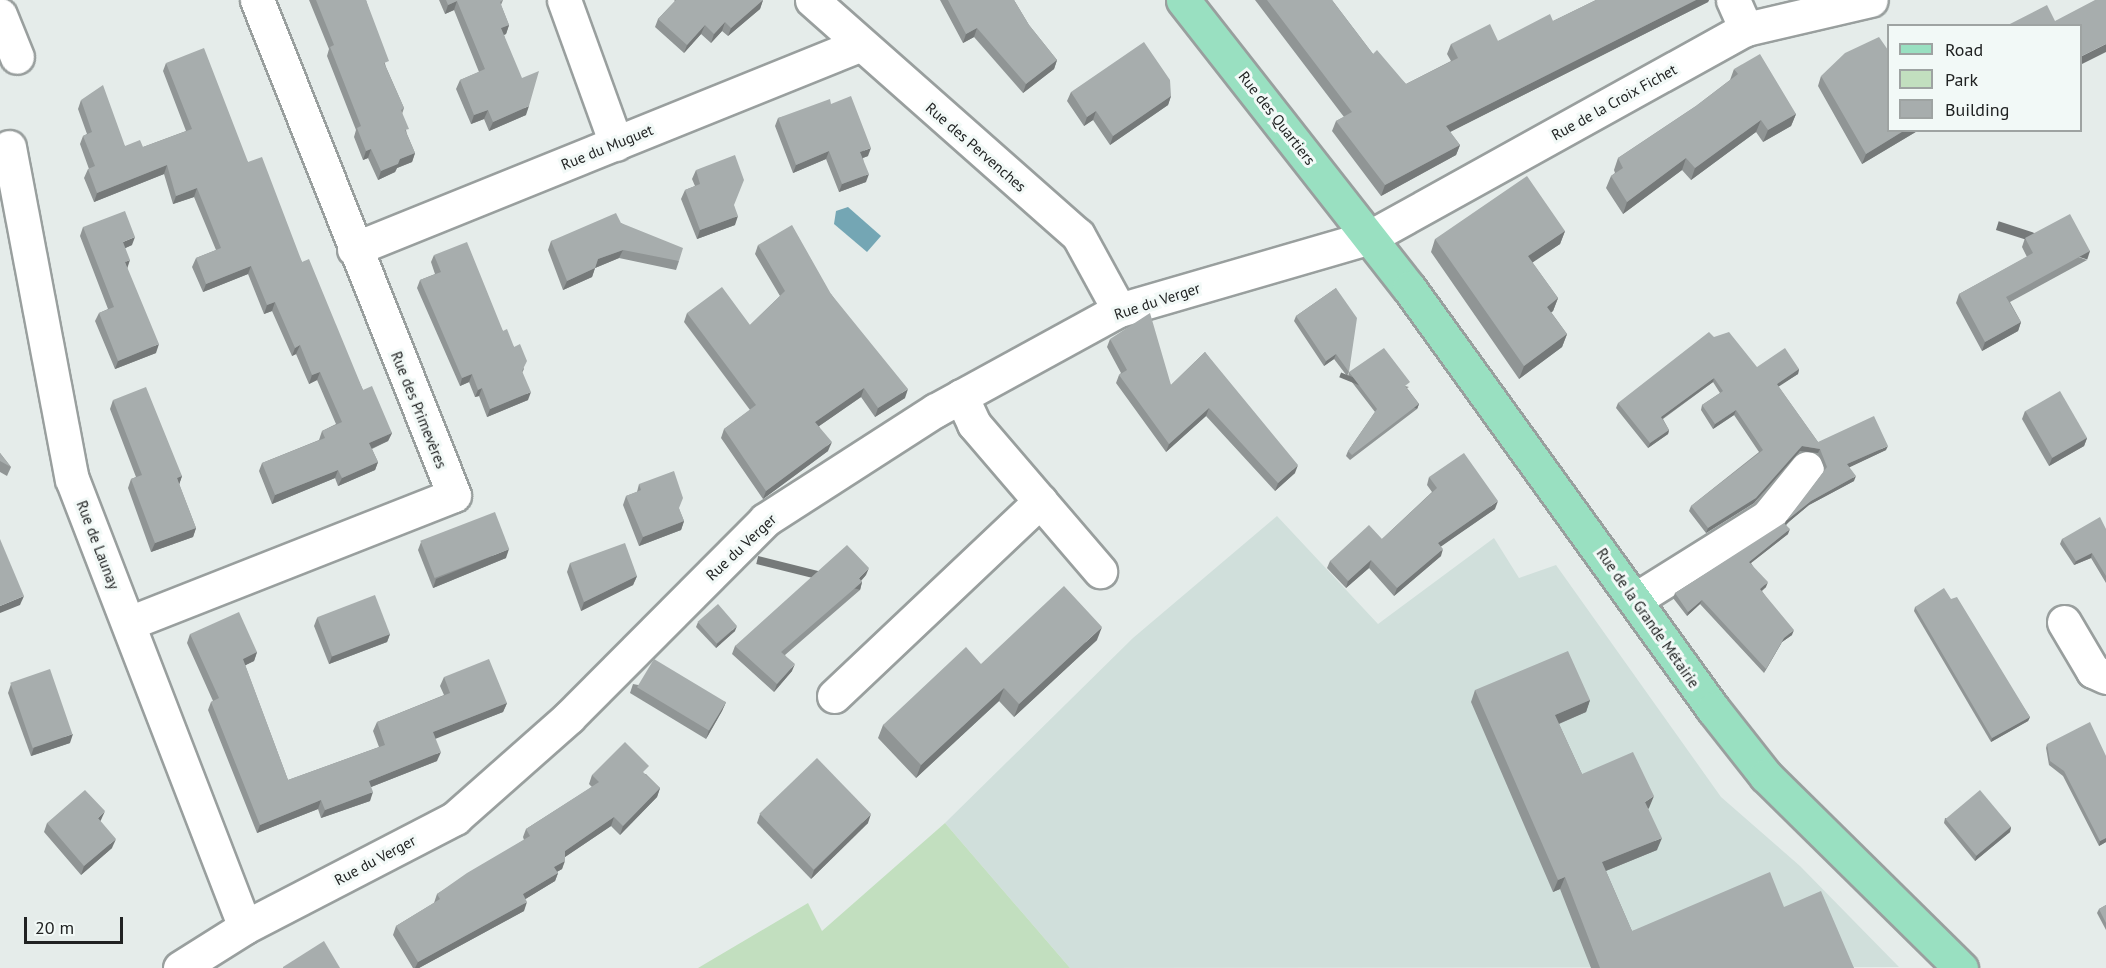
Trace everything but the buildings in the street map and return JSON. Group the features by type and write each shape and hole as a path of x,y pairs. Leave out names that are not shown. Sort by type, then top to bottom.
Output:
{"main road":[{"name":"Rue des Quartiers","path":"1182,0 1370,237"},
{"name":"Rue de la Grande Métairie","path":"1370,237 1636,599 1713,709 1766,776 1961,968"}],"street":[{"name":"Rue des Primevères","path":"129,623 453,495 257,0"},
{"path":"564,0 616,144"},
{"name":"Rue des Pervenches","path":"812,0 859,45 1078,235 1119,310"},
{"name":"Rue de la Croix Fichet","path":"1370,237 1739,14 1871,0"},
{"path":"0,15 17,57"},
{"name":"Rue du Muguet","path":"354,249 859,45"},
{"name":"Rue de Launay","path":"9,147 72,479 245,927"},
{"name":"Rue du Verger","path":"180,968 245,927 455,818 569,717 765,520 961,396 1119,310 1370,237"},
{"path":"961,396 974,424 1100,571"},
{"path":"1636,599 1767,517 1807,468"},
{"path":"834,696 1040,501"},
{"path":"2064,622 2093,671 2106,677"}],"shaded area":[{"path":"1277,516 1378,624 1494,538 1519,578 1556,565 1721,797 1800,866 1899,967 1070,968 945,823 1133,638"}],"green space":[{"path":"945,823 1070,968 698,968 808,903 822,931"}],"water":[{"path":"848,207 881,236 867,252 834,224 836,211"}]}
